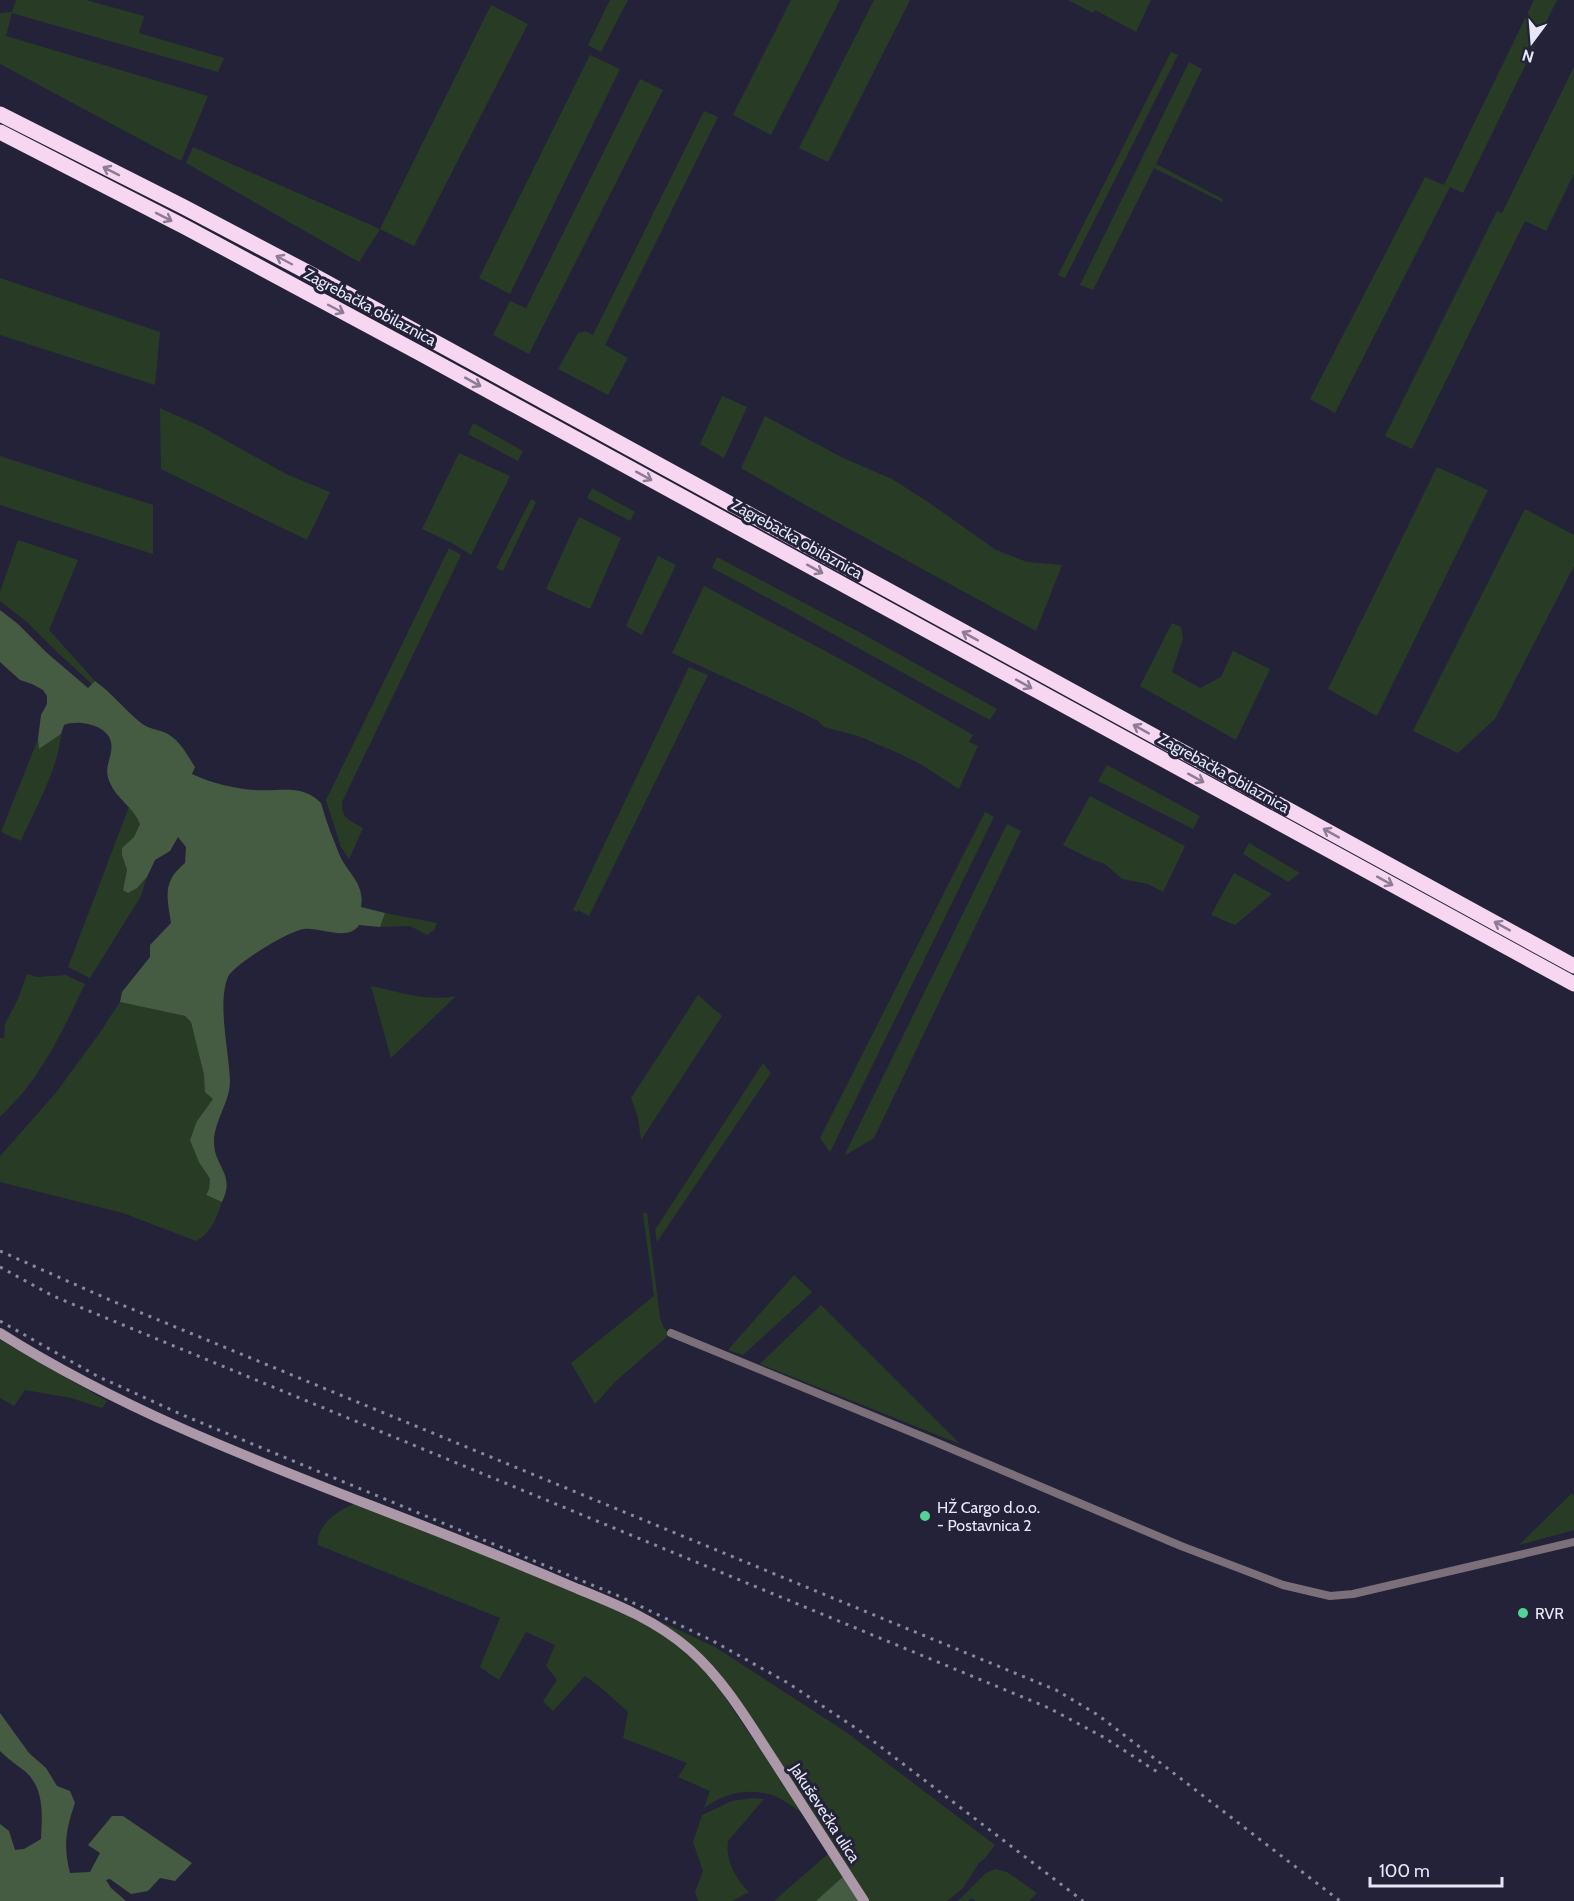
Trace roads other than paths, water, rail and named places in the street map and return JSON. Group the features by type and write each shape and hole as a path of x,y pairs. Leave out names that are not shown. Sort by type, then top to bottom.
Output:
{"highway":[{"name":"Zagrebačka obilaznica","path":"0,114 311,274 1574,966"},
{"name":"Zagrebačka obilaznica","path":"0,132 175,222 421,354 1574,984"}],"main road":[{"name":"Jakuševečka ulica","path":"0,1333 71,1376 205,1439 593,1595 660,1627 689,1649 709,1669 761,1742 864,1901"}],"street":[{"path":"671,1333 1181,1546 1304,1591 1330,1596 1353,1594 1574,1542"}],"railway":[{"path":"0,1251 110,1300 1056,1690 1098,1715 1340,1901"},
{"path":"0,1267 53,1296 1049,1708 1105,1738 1159,1773"},
{"path":"0,1321 97,1376 185,1416 621,1597 713,1641 788,1683 860,1731 1083,1901"}],"place":[{"name":"HŽ Cargo d.o.o. - Postavnica 2","path":"925,1516"},
{"name":"RVR","path":"1523,1613"}]}
